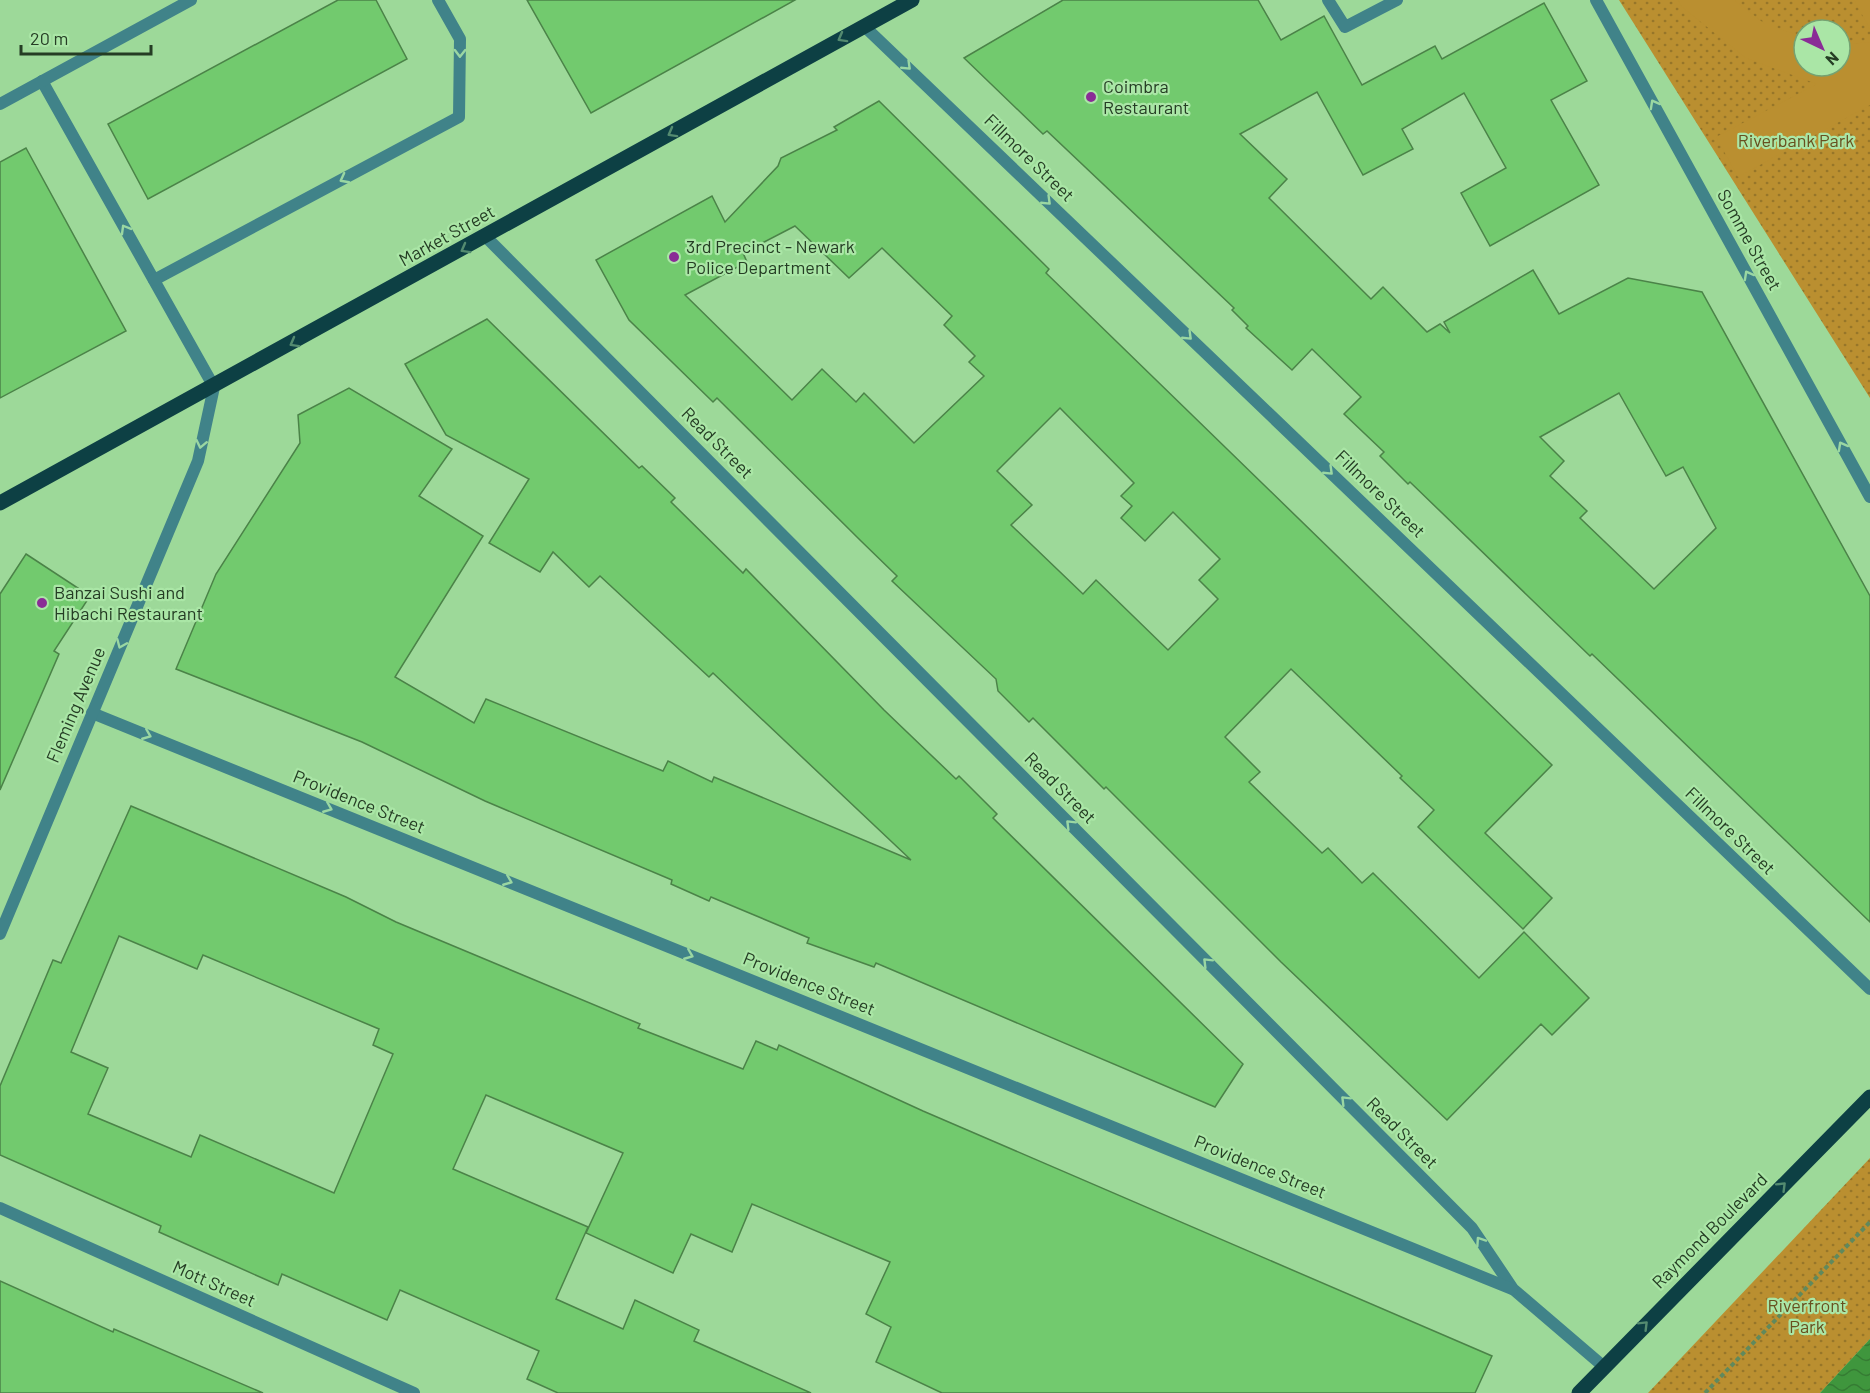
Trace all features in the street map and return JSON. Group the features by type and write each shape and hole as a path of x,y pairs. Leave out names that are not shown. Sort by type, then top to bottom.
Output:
{"main road":[{"name":"Market Street","path":"0,503 912,0"},
{"name":"Raymond Boulevard","path":"1579,1393 1603,1366 1870,1097"}],"street":[{"path":"0,104 191,0"},
{"path":"154,280 459,117 460,39 438,0"},
{"path":"1328,0 1345,27 1397,0"},
{"name":"Somme Street","path":"1596,0 1870,497"},
{"name":"Fillmore Street","path":"864,26 1870,989"},
{"path":"42,81 214,387"},
{"name":"Read Street","path":"486,237 1472,1228 1513,1289 1603,1366"},
{"name":"Fleming Avenue","path":"0,934 198,461 214,387"},
{"name":"Providence Street","path":"93,713 1513,1289"},
{"name":"Mott Street","path":"0,1208 414,1393"}],"path":[{"path":"1705,1393 1870,1222"}],"green space":[{"name":"Riverbank Park","path":"1619,0 1870,0 1870,398"},
{"path":"1678,0 1734,0 1765,24 1792,33 1792,75 1746,58 1682,7"},
{"path":"1854,0 1870,0 1870,29"},
{"path":"1870,42 1870,105 1738,177 1716,137 1817,84 1801,78 1852,78 1852,44"},
{"name":"Riverfront Park","path":"1870,1158 1870,1339 1820,1393 1648,1393"}],"water":[{"path":"1870,1339 1870,1393 1820,1393"}],"building":[{"path":"338,0 376,0 407,59 148,199 108,124"},
{"path":"527,0 795,0 591,113"},
{"path":"1063,0 1258,0 1281,40 1324,16 1362,85 1435,46 1442,59 1544,3 1587,81 1551,100 1599,185 1490,246 1461,193 1506,168 1464,93 1402,129 1413,149 1363,175 1317,92 1240,134 1287,179 1269,198 1371,299 1383,287 1427,332 1440,324 1450,333 1444,322 1533,270 1559,314 1628,278 1702,292 1870,596 1870,922 1592,654 1590,656 1410,482 1408,484 1380,456 1384,452 1344,414 1361,397 1312,349 1292,370 1246,328 1248,326 1232,310 1234,308 1047,131 1043,134 964,58","holes":["1619,393 1666,476 1683,467 1716,528 1654,589 1580,518 1587,511 1550,476 1564,461 1540,437"]},
{"path":"879,101 1049,269 1046,273 1552,765 1485,833 1552,898 1523,929 1418,827 1434,810 1291,669 1225,737 1260,772 1249,782 1322,853 1328,848 1362,883 1373,873 1479,978 1524,932 1589,998 1552,1035 1541,1024 1447,1120 1281,962 1106,787 1104,789 1033,718 1029,722 998,691 996,679 892,581 897,576 717,398 713,402 629,320 596,260 712,196 725,222 778,166 781,158 837,130 834,127","holes":["795,226 849,278 882,248 952,316 944,325 975,356 969,362 984,376 914,443 864,393 856,402 822,369 792,400 685,295 747,262 743,253","1060,408 1134,483 1121,496 1132,506 1121,518 1145,541 1173,512 1220,559 1199,580 1218,599 1168,650 1096,580 1083,594 1011,525 1032,505 997,471"]},
{"path":"26,148 126,331 0,398 0,162"},
{"path":"487,319 639,468 642,466 675,498 671,502 743,573 746,569 884,710 956,779 959,776 997,814 993,818 1243,1064 1215,1107 876,963 874,967 807,943 809,938 711,897 709,901 671,884 672,880 485,801 362,742 176,669 216,574 300,443 298,415 349,388 452,449 419,496 483,536 395,677 474,723 486,699 663,771 668,761 712,782 714,777 911,860 713,673 709,677 600,576 589,587 553,552 540,572 489,543 529,479 446,435 405,364"},
{"path":"26,554 90,596 54,651 59,654 0,790 0,594"},
{"path":"131,806 346,897 396,922 640,1024 638,1028 743,1069 756,1041 777,1050 779,1045 923,1111 1492,1356 1475,1393 942,1393 876,1362 891,1327 866,1314 890,1262 752,1204 732,1252 691,1234 673,1273 586,1233 623,1153 486,1095 453,1169 588,1227 556,1299 623,1329 635,1300 699,1330 694,1341 811,1393 558,1393 527,1379 539,1351 400,1290 387,1320 282,1274 278,1285 159,1232 161,1226 0,1155 0,1086 53,960 61,963","holes":["119,936 197,969 203,955 379,1029 373,1045 393,1054 334,1193 200,1135 191,1157 88,1114 108,1068 71,1052"]},
{"path":"0,1281 113,1332 114,1329 263,1393 0,1393"}],"place":[{"name":"Coimbra Restaurant","path":"1091,97"},
{"name":"3rd Precinct - Newark Police Department","path":"674,257"},
{"name":"Banzai Sushi and Hibachi Restaurant","path":"42,603"}]}
